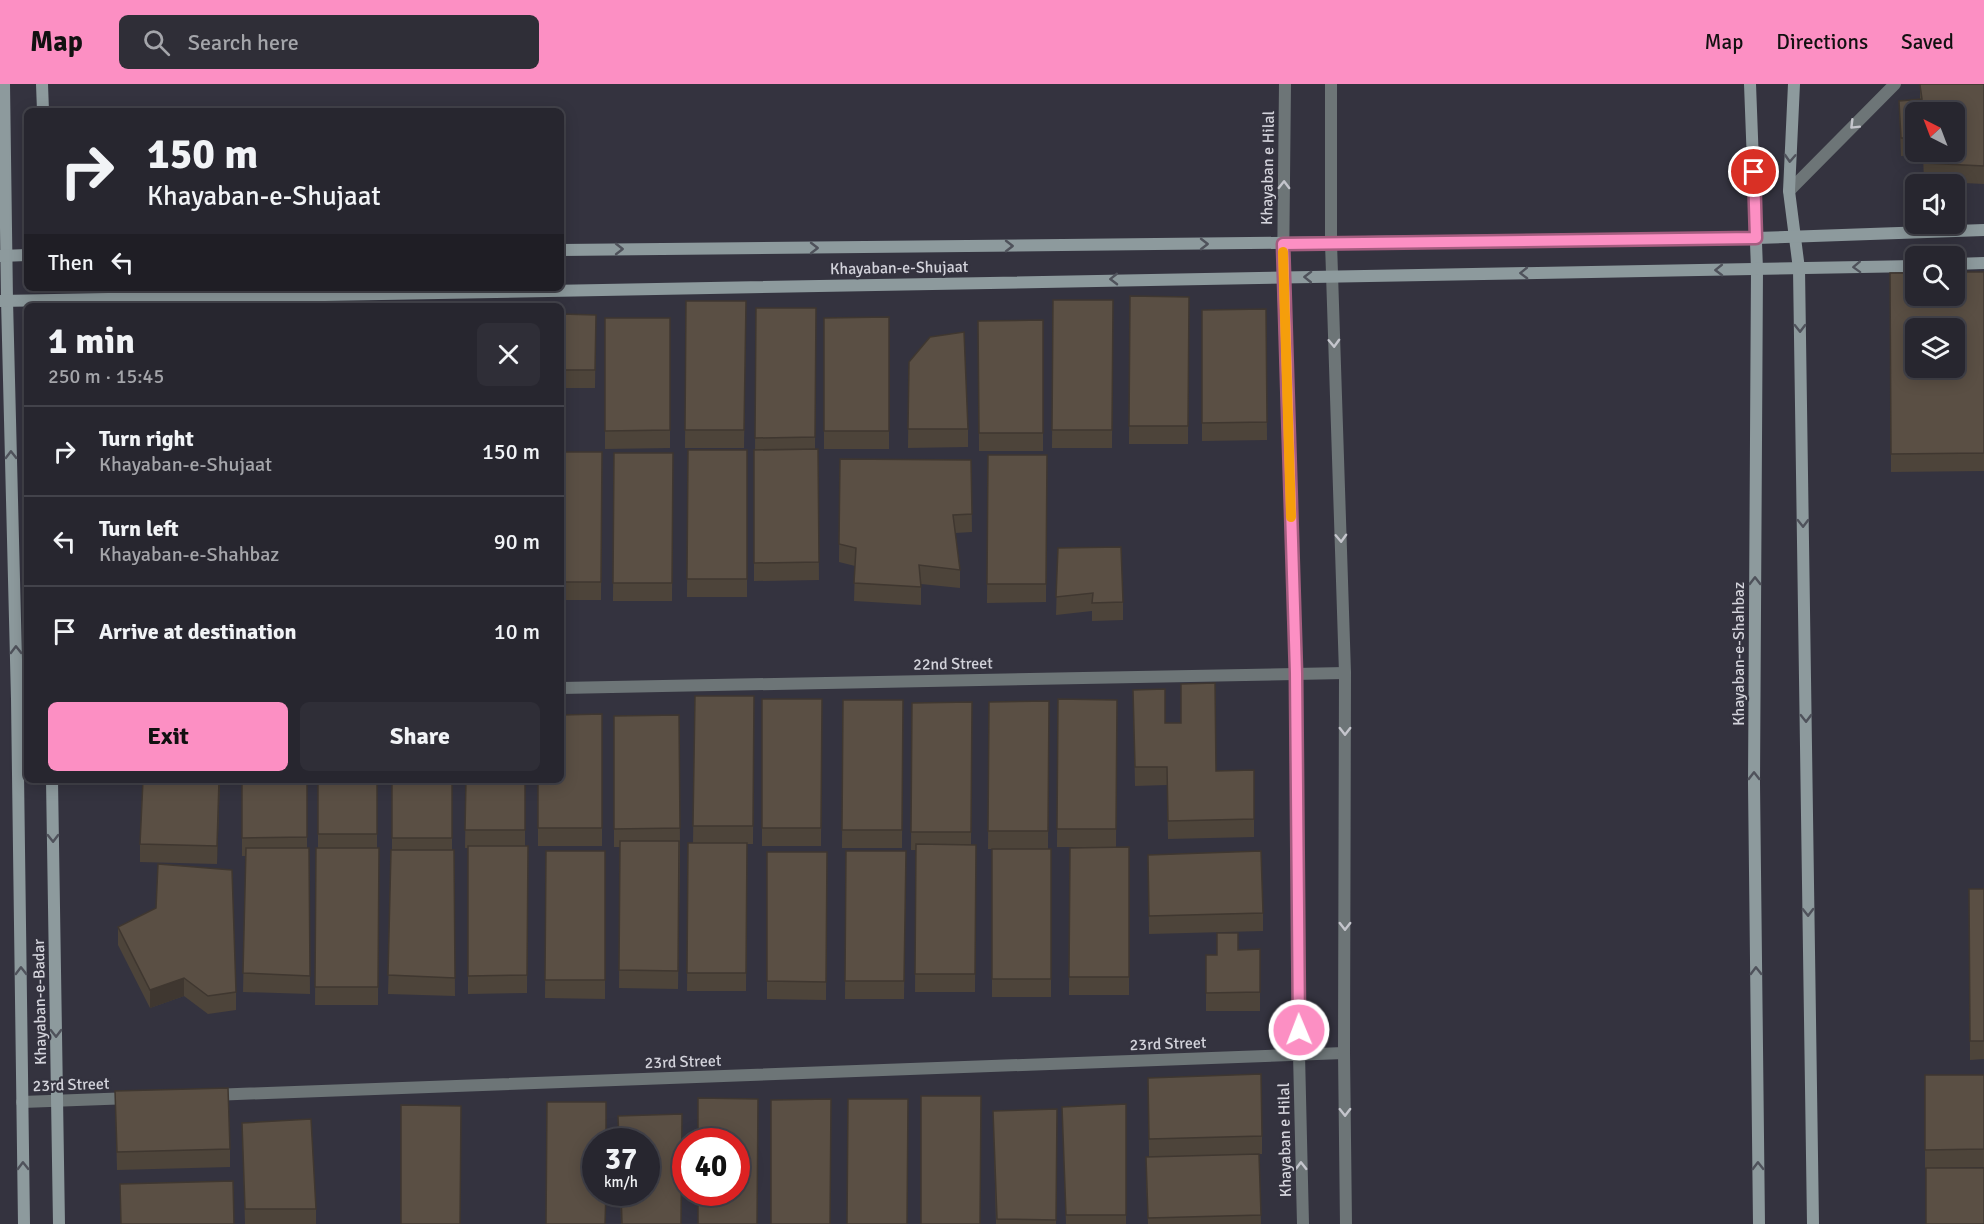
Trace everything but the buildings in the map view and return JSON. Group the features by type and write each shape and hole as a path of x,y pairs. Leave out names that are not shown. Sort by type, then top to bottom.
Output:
{"main road":[{"name":"Khayaban-e-Badar","path":"4,84 3,301 22,699 24,1224"},
{"path":"42,84 43,108"},
{"name":"Khayaban-e-Shahbaz","path":"1750,84 1757,269 1754,795 1759,1224"},
{"path":"1794,84 1789,191 1799,269 1813,1224"},
{"name":"Khayaban-e-Shujaat","path":"564,250 1756,238 1984,230"},
{"path":"4,256 24,255"},
{"path":"1965,264 1984,263"},
{"name":"Khayaban-e-Shujaat","path":"564,289 1905,266"},
{"name":"Khayaban-e-Shujaat","path":"3,301 48,298 441,291"},
{"name":"Khayaban-e-Badar","path":"52,783 59,1224"}],"street":[{"name":"Khayaban e Hilal","path":"1285,84 1283,276 1296,673 1299,1054 1303,1224"},
{"path":"1331,84 1331,243 1345,673 1344,1053 1347,1224"},
{"path":"1789,191 1895,84"},
{"name":"22nd Street","path":"564,688 1345,673"},
{"name":"23rd Street","path":"200,1096 1344,1053"},
{"name":"23rd Street","path":"22,1102 141,1098"}],"slow traffic":[{"path":"1283,252 1291,517"}],"route":[{"path":"1299,1030 1296,673 1283,244 1756,238 1754,172"}]}
